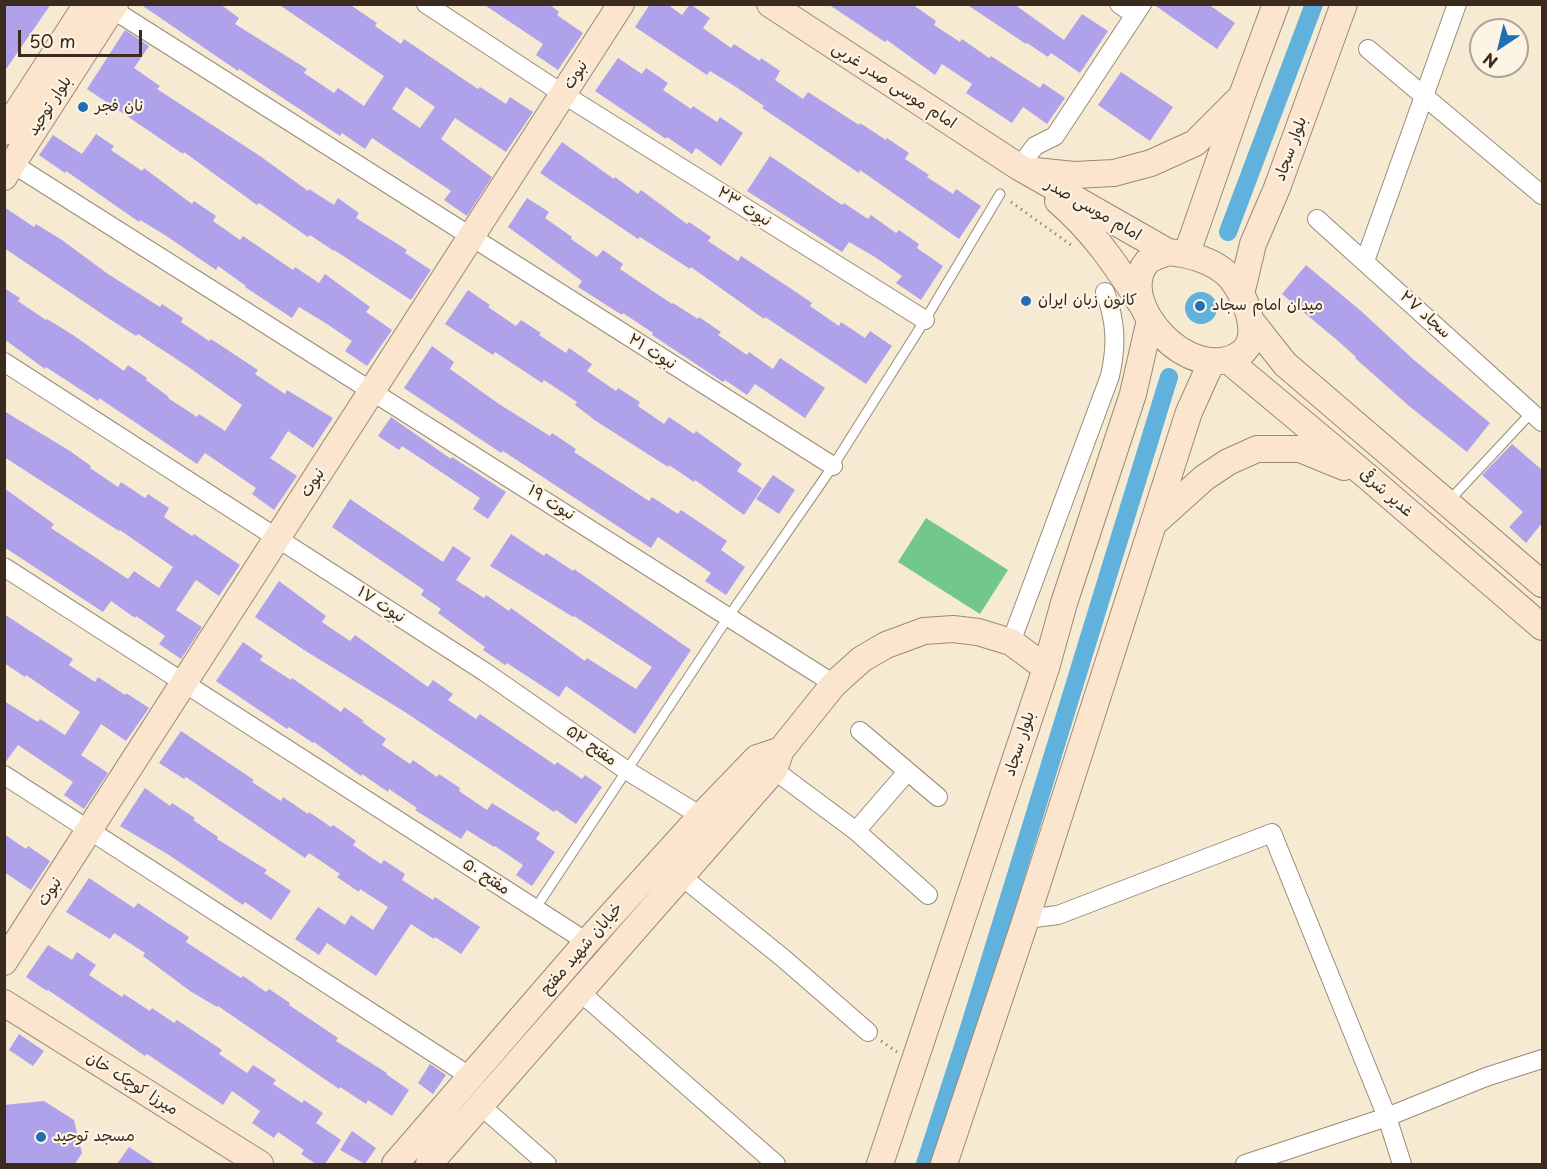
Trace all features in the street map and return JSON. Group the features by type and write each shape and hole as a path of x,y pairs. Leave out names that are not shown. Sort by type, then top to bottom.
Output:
{"street":[{"name":"بلوار توحید","path":"4,132 87,4"},
{"name":"نبوت ۲۳","path":"426,4 563,94 925,320"},
{"name":"نبوت","path":"4,962 621,4"},
{"name":"امام موسی صدر غربی","path":"770,4 1023,169"},
{"path":"1023,169 1035,146 1055,136 1139,10 1119,4"},
{"path":"1177,253 1241,98 1276,4"},
{"name":"بلوار سجاد","path":"1241,294 1253,244 1277,188 1344,4"},
{"path":"1365,261 1457,4"},
{"name":"بلوار توحید","path":"9,170 113,7"},
{"name":"نبوت ۲۱","path":"113,7 289,122 833,466"},
{"path":"1368,50 1542,195"},
{"path":"1023,169 1074,175 1114,173 1151,164 1194,142 1241,98"},
{"path":"1023,169 1073,214 1105,249 1147,314 1164,339 1184,353 1197,358 1220,361 1243,352 1251,338 1251,321 1241,294 1227,274 1207,261 1177,253 1148,261 1140,276 1140,293 1147,314"},
{"name":"امام موسی صدر","path":"1023,169 1177,253"},
{"name":"نبوت ۱۹","path":"9,170 190,276 834,684"},
{"name":"سجاد ۲۷","path":"1317,219 1539,411"},
{"path":"1011,642 1110,376 1114,355 1113,313 1105,292"},
{"name":"بلوار سجاد","path":"880,1164 1046,668 1064,603 1133,394 1147,314"},
{"name":"غدیر شرقی","path":"1251,321 1285,364 1542,584"},
{"path":"944,1164 1026,919 1189,412 1220,361"},
{"name":"غدیر شرقی","path":"1220,361 1370,478 1542,627"},
{"name":"نبوت ۱۷","path":"4,362 485,672"},
{"path":"1152,526 1204,478 1228,462 1257,449 1300,448 1370,478"},
{"name":"مفتح ۵۰","path":"4,567 587,942"},
{"name":"خیابان شهید مفتح","path":"429,1164 681,876 777,760 834,684 862,659 886,645 924,631 953,629 1011,642 1046,668"},
{"name":"مفتح ۵۲","path":"485,672 626,770 701,816"},
{"path":"860,731 938,797"},
{"name":"خیابان شهید مفتح","path":"395,1164 587,942 701,816 757,759 777,760"},
{"path":"777,760 928,895"},
{"path":"856,831 907,772"},
{"path":"4,776 471,1077"},
{"path":"1026,919 1058,915 1272,833 1387,1117 1402,1164"},
{"path":"681,876 783,958 868,1032"},
{"path":"579,991 776,1164"},
{"name":"میرزا کوچک خان","path":"4,1003 260,1164"},
{"path":"1245,1164 1387,1117 1486,1077 1542,1059"},
{"path":"480,1105 547,1164"}],"lane":[{"path":"535,909 729,616 833,466 925,320 1000,194"},
{"path":"1448,502 1539,411"}],"path":[{"path":"1000,194 1071,245"},
{"path":"868,1032 914,1064"}],"green space":[{"path":"926,518 1008,570 980,614 898,562"}],"water":[{"path":"1201,292 1212,297 1217,308 1212,319 1201,324 1190,319 1185,308 1190,297"}],"building":[{"path":"4,4 51,4 4,72"},
{"path":"140,4 220,4 239,18 235,24 307,69 304,73 334,93 338,88 364,106 384,76 278,4 349,4 377,23 375,26 401,44 404,39 478,89 480,87 506,104 510,97 533,112 506,152 455,118 441,139 492,177 467,216 444,200 451,191 372,138 365,149 342,133 340,136 239,69 238,71","holes":["406,87 435,107 420,128 392,109"]},
{"path":"483,4 549,4 559,12 557,15 583,33 558,70 536,55 543,44"},
{"path":"650,4 667,4 682,15 690,4 710,18 703,28 731,48 734,44 780,71 775,80 803,99 808,92 859,125 860,123 886,140 887,138 909,153 905,159 929,175 927,177 953,194 956,189 981,206 959,239 860,170 859,173 762,108 764,106 736,87 710,71 707,75 635,27"},
{"path":"828,4 912,4 936,21 934,25 960,42 962,39 1040,88 1043,83 1065,98 1047,124 1023,107 1012,123 966,93 972,84 942,64 935,75 887,40 885,42"},
{"path":"966,4 1014,4 1064,40 1082,14 1108,31 1080,73 1051,53 1048,57 1026,44"},
{"path":"1153,4 1208,4 1235,23 1217,49"},
{"path":"125,30 149,46 134,68 160,86 157,89 260,156 308,191 309,189 334,205 338,198 359,213 356,218 407,250 405,253 431,270 411,300 310,235 308,237 259,203 257,205 184,152 183,154 87,89"},
{"path":"618,58 642,74 646,68 668,83 663,90 691,109 693,106 717,122 720,117 743,133 721,166 696,148 692,154 667,137 666,139 595,91"},
{"path":"1121,72 1173,107 1150,141 1098,105"},
{"path":"96,134 114,146 111,150 142,171 144,168 192,204 194,201 216,216 213,221 240,240 243,236 293,270 295,267 319,283 325,274 370,307 366,312 392,330 367,366 345,351 352,341 324,322 299,307 292,318 218,266 216,270 39,155 53,135 82,154"},
{"path":"562,142 614,179 615,177 638,194 641,190 687,224 689,222 711,237 708,241 738,261 741,256 790,288 812,303 810,306 839,326 841,322 865,338 870,331 892,346 866,384 765,317 764,319 691,267 690,269 640,237 638,239 540,173"},
{"path":"770,156 842,205 844,203 868,219 871,215 896,233 899,230 919,244 917,248 943,266 921,300 896,283 902,276 875,257 849,242 842,252 747,191"},
{"path":"527,198 549,212 545,218 572,237 571,239 597,257 603,250 623,264 620,269 672,304 698,319 699,317 721,332 718,335 747,355 749,352 773,369 780,358 825,388 805,418 755,384 747,395 725,380 723,382 623,313 622,315 578,287 582,281 508,227"},
{"path":"4,207 34,227 36,224 62,240 108,274 160,307 162,304 183,318 181,322 258,370 255,374 285,394 287,390 333,418 313,448 288,431 270,458 297,476 274,510 252,494 256,488 205,453 197,464 99,398 98,401 46,367 45,369 4,339 4,288 20,298 18,301 73,335 124,371 128,365 147,378 146,380 168,398 197,417 199,414 225,431 242,405 187,366 138,334 136,336 111,320 4,248"},
{"path":"1306,265 1490,423 1467,452 1409,406 1282,294"},
{"path":"468,290 516,326 521,320 566,353 569,348 592,364 587,371 616,391 618,388 640,402 638,406 664,424 669,417 694,434 696,431 742,464 737,471 762,488 744,515 695,480 694,482 669,465 668,467 596,421 575,405 577,402 544,380 542,383 495,352 493,355 445,324"},
{"path":"432,346 454,362 450,369 499,404 550,436 552,433 576,449 574,452 649,501 652,497 678,514 681,510 727,541 721,550 745,567 726,595 705,581 711,573 658,537 651,548 503,451 501,453 404,388"},
{"path":"4,411 70,451 118,487 121,482 145,498 148,494 169,508 164,517 240,565 219,596 196,580 176,610 202,627 181,659 159,644 165,636 136,616 135,618 111,601 103,612 4,547 4,488 54,524 51,528 128,579 134,571 159,588 173,567 120,530 4,457"},
{"path":"391,417 451,459 452,457 506,492 488,519 473,509 480,498 402,446 399,450 378,436"},
{"path":"1512,444 1542,470 1542,523 1526,543 1509,527 1523,512 1482,475"},
{"path":"773,475 795,490 779,514 756,499"},
{"path":"350,499 443,562 453,546 471,558 456,580 484,598 486,595 509,611 511,608 585,661 587,658 636,689 652,667 574,616 490,566 511,534 544,556 546,553 573,571 574,569 691,650 635,734 566,686 559,697 483,650 485,647 438,613 441,609 421,595 424,590 332,527"},
{"path":"279,581 326,616 322,622 350,641 355,635 428,687 433,680 453,694 448,700 476,719 480,714 555,765 557,762 582,779 585,775 602,787 576,824 556,810 554,812 405,712 255,617"},
{"path":"4,614 73,659 69,665 95,682 98,677 149,708 126,741 101,724 81,755 108,773 84,809 64,795 73,782 18,745 4,764 4,701 38,722 40,719 65,735 80,712 26,675 25,677 4,663"},
{"path":"243,642 263,656 260,660 291,680 292,678 341,712 344,707 364,721 362,722 386,739 382,745 410,764 413,760 437,777 439,774 460,788 459,791 487,810 492,803 540,833 536,839 555,852 532,886 516,875 523,865 495,846 467,830 461,839 415,810 417,808 389,789 388,792 362,774 361,776 314,742 289,727 287,729 216,681"},
{"path":"181,731 281,801 283,797 331,827 333,825 356,841 353,845 381,864 384,860 405,874 402,880 433,900 435,897 480,927 461,954 411,924 376,976 327,943 319,955 295,939 318,907 345,925 351,915 373,930 388,907 337,877 340,874 309,853 305,858 186,777 184,779 159,763"},
{"path":"145,788 170,806 172,803 195,818 193,820 218,837 217,839 267,870 264,873 291,891 271,920 245,902 243,905 169,855 120,826"},
{"path":"4,834 50,861 31,890 4,872"},
{"path":"89,878 134,908 138,903 189,937 186,942 241,978 243,976 266,992 269,989 338,1038 336,1041 387,1073 409,1090 392,1116 368,1100 366,1104 340,1087 339,1089 218,1006 190,991 143,956 145,953 114,933 110,939 66,912"},
{"path":"48,945 72,960 77,952 96,965 89,975 122,997 124,994 150,1011 152,1008 174,1023 177,1020 222,1050 219,1054 247,1073 253,1065 276,1080 273,1084 302,1103 304,1100 323,1113 316,1123 341,1140 325,1164 316,1164 301,1154 304,1150 278,1132 274,1138 252,1123 260,1111 232,1091 223,1105 26,977"},
{"path":"19,1034 44,1051 33,1066 9,1050"},
{"path":"430,1064 446,1075 433,1094 418,1083"},
{"name":"مسجد توحید","path":"44,1101 74,1120 82,1153 75,1164 4,1164 4,1105"},
{"path":"352,1131 376,1148 365,1164 340,1150"},
{"path":"129,1147 155,1164 117,1164"}],"waterway":[{"path":"1228,232 1314,4"},
{"path":"925,1164 1169,377"}],"place":[{"name":"نان فجر","path":"83,107"},
{"name":"کانون زبان ایران","path":"1026,301"},
{"name":"میدان امام سجاد","path":"1200,306"},
{"name":"مسجد توحید","path":"41,1137"}]}
